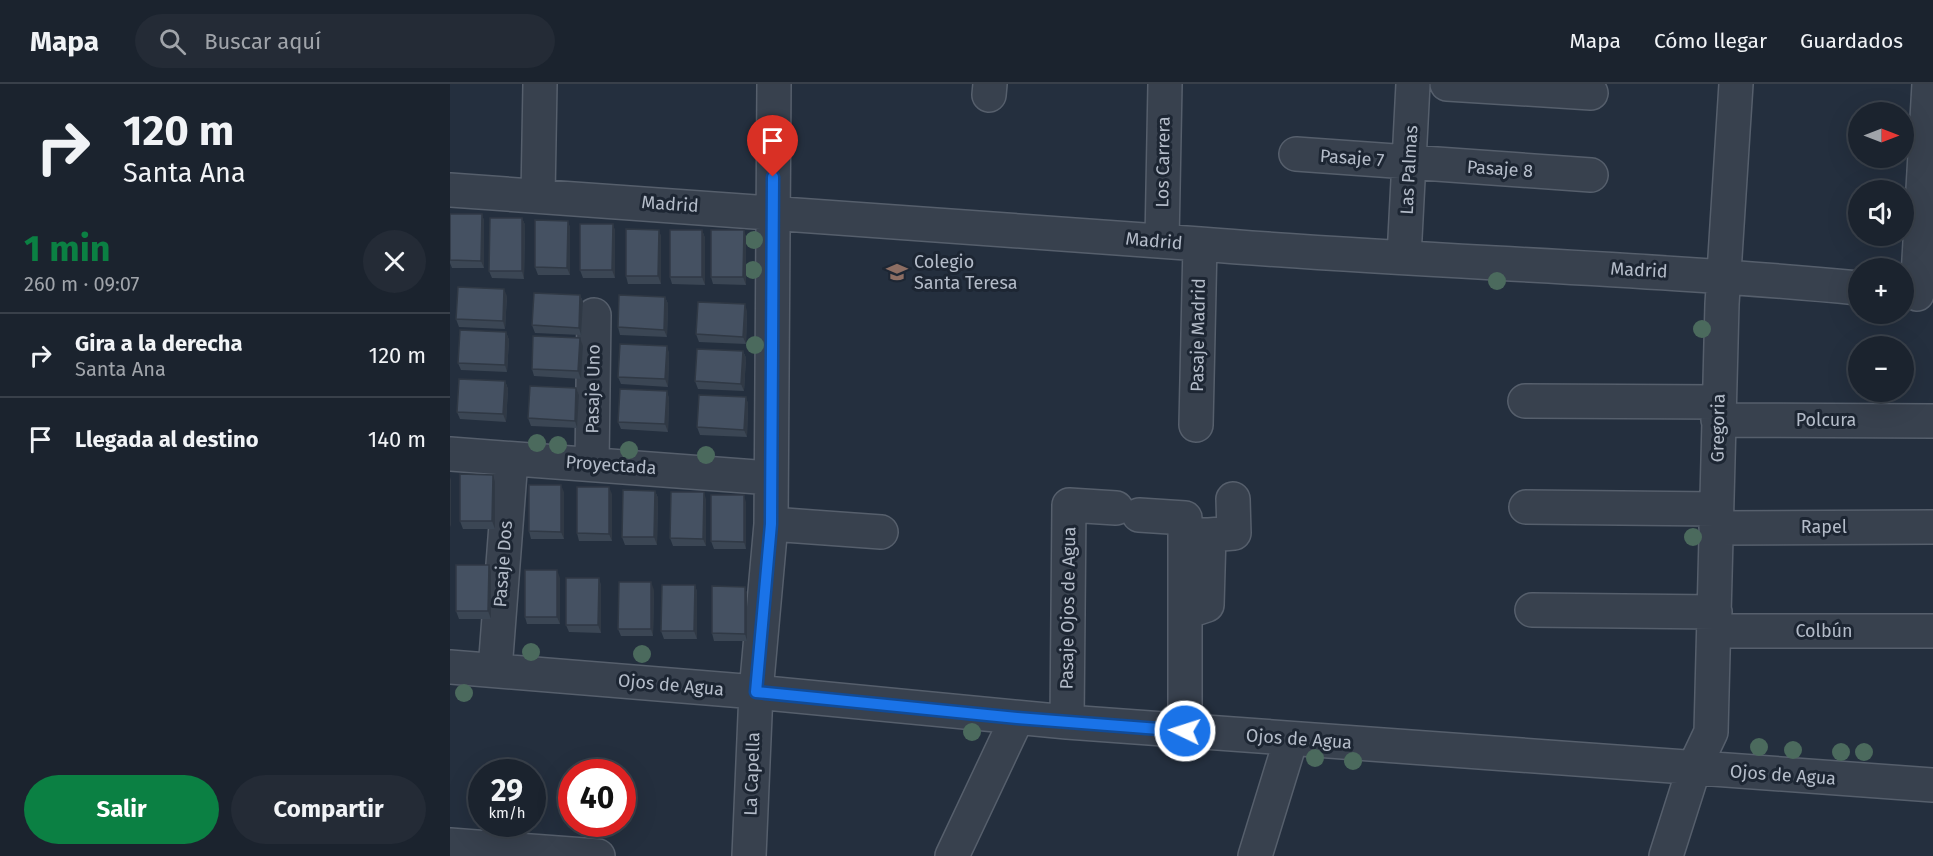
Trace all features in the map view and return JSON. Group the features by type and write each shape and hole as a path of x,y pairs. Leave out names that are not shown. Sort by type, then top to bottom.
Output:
{"street":[{"path":"538,196 540,84"},
{"name":"La Capella","path":"749,856 756,692 771,524 774,84"},
{"name":"Los Carrera","path":"1162,241 1165,84"},
{"name":"Las Palmas","path":"1404,256 1413,84"},
{"path":"1447,84 1592,93"},
{"name":"Gregoria","path":"1666,856 1694,768 1711,732 1723,275 1736,84"},
{"path":"1918,294 1927,199 1930,102"},
{"name":"Pasaje 7","path":"1296,154 1409,163"},
{"name":"Pasaje 8","path":"1409,163 1591,175"},
{"name":"Madrid","path":"450,190 773,211 1200,244 1723,275 1848,287"},
{"name":"Pasaje Madrid","path":"1196,425 1200,244"},
{"name":"Pasaje Uno","path":"592,463 594,315"},
{"name":"Polcura","path":"1525,401 1933,421"},
{"name":"Proyectada","path":"450,454 771,478"},
{"name":"Pasaje Dos","path":"495,670 511,459"},
{"path":"1185,731 1185,612 1197,535 1234,533 1233,499"},
{"name":"Pasaje Ojos de Agua","path":"1067,722 1069,506 1185,518 1197,535"},
{"name":"Rapel","path":"1526,507 1933,527"},
{"path":"771,524 881,532"},
{"name":"Colbún","path":"1532,610 1933,631"},
{"name":"Ojos de Agua","path":"450,667 756,692 1067,722 1933,785"},
{"path":"952,856 1017,718"},
{"path":"1255,856 1291,739"},
{"path":"450,845 598,856"}],"building":[{"path":"450,214 482,214 481,261 450,260"},
{"path":"490,218 522,218 522,271 489,271"},
{"path":"535,220 568,221 567,268 535,267"},
{"path":"580,224 613,224 612,270 580,270"},
{"path":"626,229 659,230 658,276 626,276"},
{"path":"670,230 702,230 702,277 670,277"},
{"path":"711,230 744,230 743,277 711,277"},
{"path":"458,287 504,289 503,321 456,319"},
{"path":"534,293 580,295 579,328 532,325"},
{"path":"619,295 665,297 664,330 618,327"},
{"path":"698,302 745,304 743,337 696,334"},
{"path":"460,330 506,332 505,365 458,363"},
{"path":"533,336 580,338 578,371 532,369"},
{"path":"620,344 667,346 665,379 618,377"},
{"path":"697,349 743,351 741,384 695,381"},
{"path":"459,379 505,381 503,414 457,412"},
{"path":"530,386 576,388 575,421 528,418"},
{"path":"620,389 667,391 665,424 618,422"},
{"path":"699,395 746,397 744,430 697,427"},
{"path":"460,474 493,475 492,521 460,521"},
{"path":"529,485 561,485 561,532 529,531"},
{"path":"577,487 609,487 609,534 577,533"},
{"path":"623,490 655,491 654,537 622,537"},
{"path":"671,492 704,492 703,539 670,538"},
{"path":"711,495 744,495 744,542 711,541"},
{"path":"456,565 489,565 488,611 456,611"},
{"path":"525,570 557,570 557,617 525,617"},
{"path":"566,578 599,578 598,625 566,625"},
{"path":"619,582 651,582 651,629 618,629"},
{"path":"662,585 695,585 694,631 661,631"},
{"path":"712,586 745,587 745,634 712,633"}],"place":[{"name":"Colegio Santa Teresa","path":"897,272"}],"route":[{"path":"773,177 771,524 756,692 1017,718 1185,731"}]}
